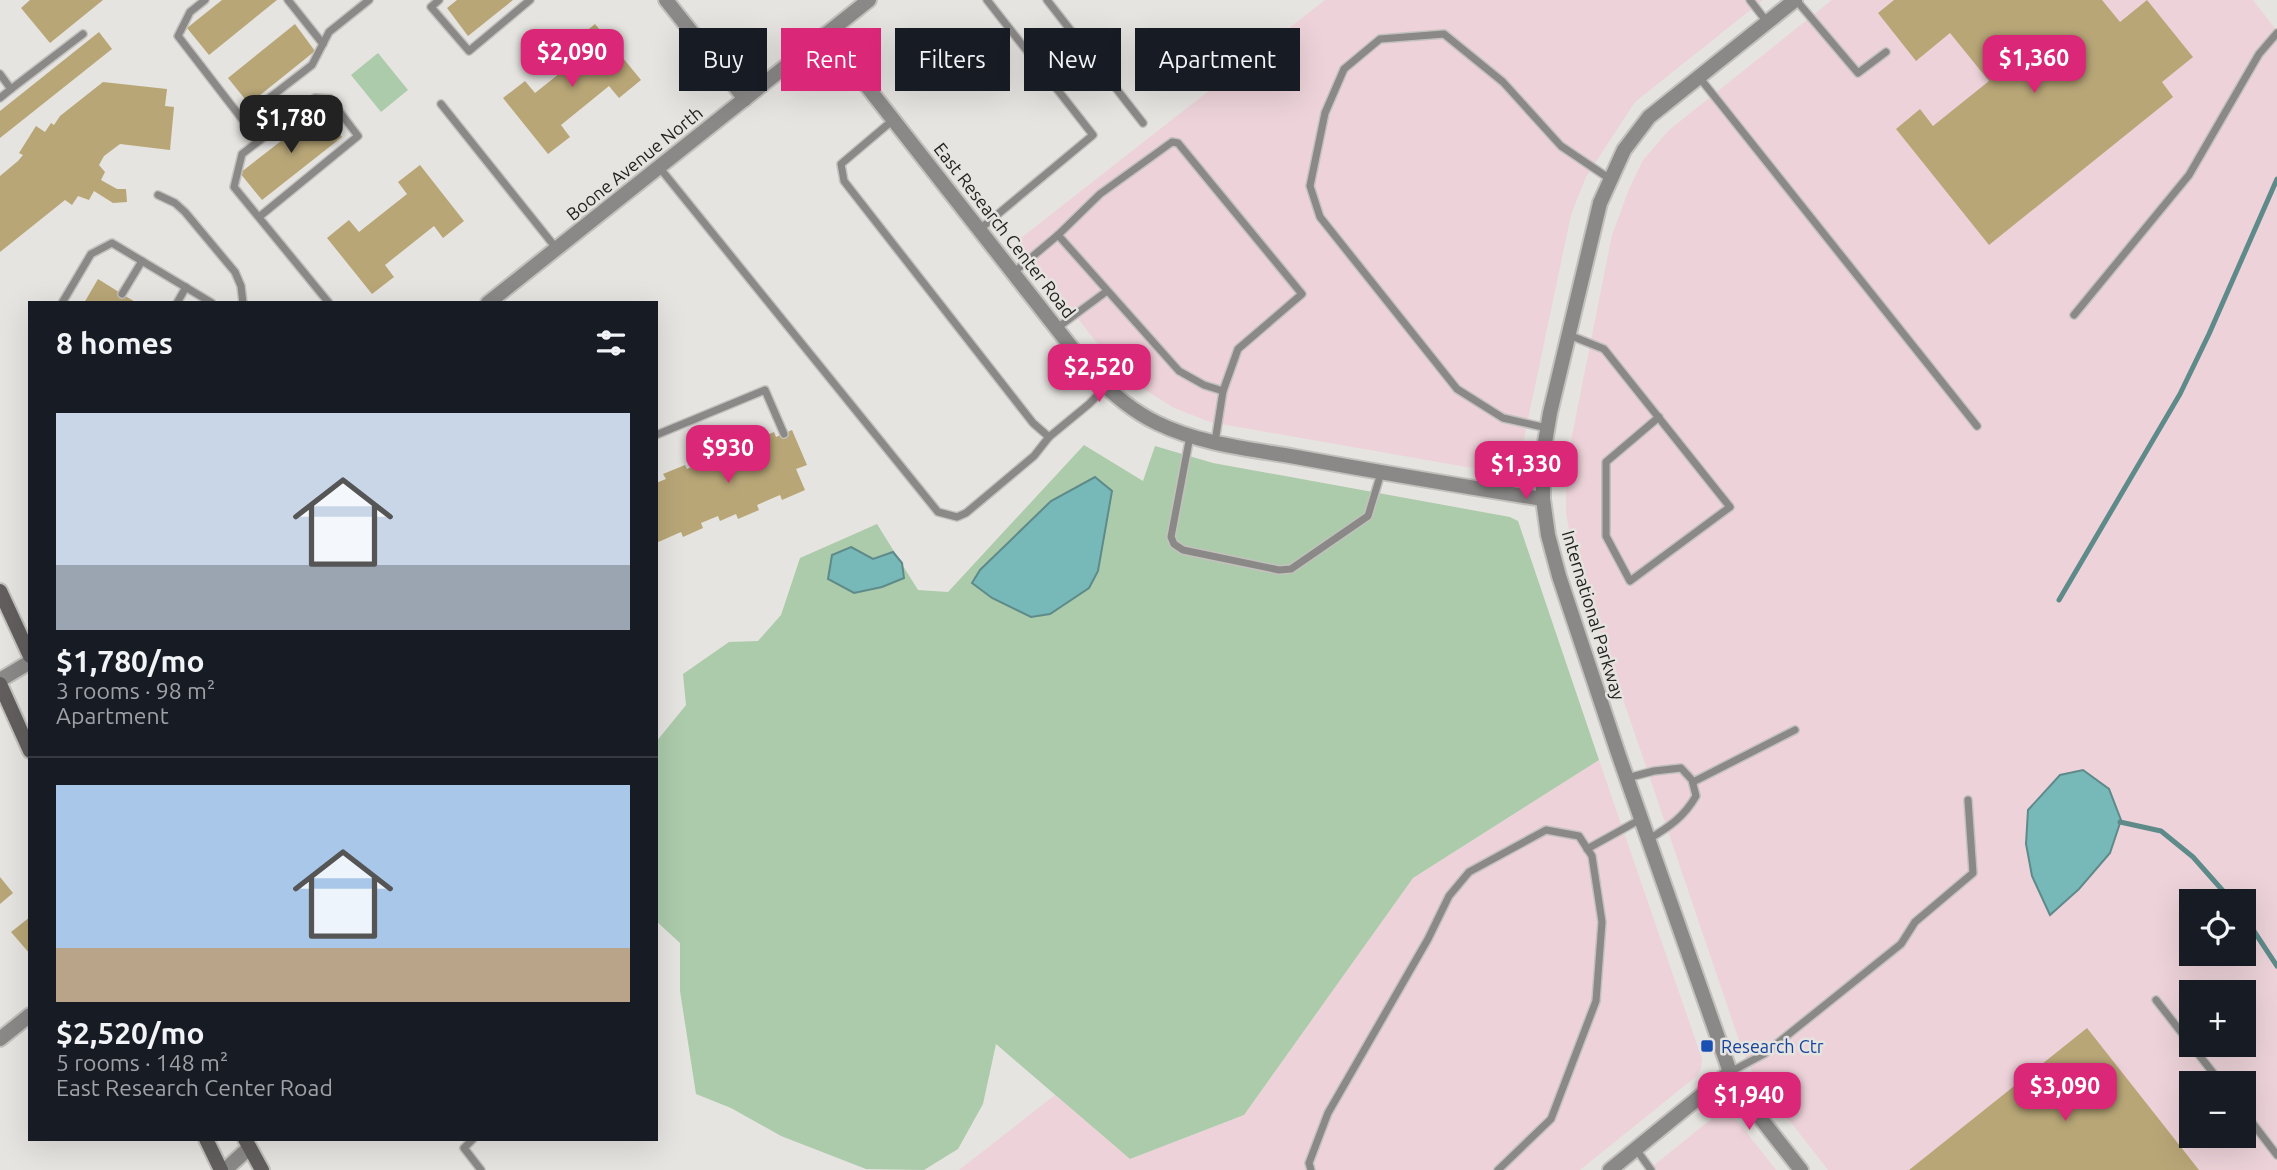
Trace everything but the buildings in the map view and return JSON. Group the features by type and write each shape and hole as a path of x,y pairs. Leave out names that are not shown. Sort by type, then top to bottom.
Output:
{"main road":[{"path":"0,591 28,652"},
{"path":"0,682 28,746"},
{"path":"207,1141 223,1170"},
{"path":"250,1142 262,1170"}],"street":[{"path":"666,0 745,99"},
{"name":"Boone Avenue North","path":"834,28 869,0"},
{"name":"International Parkway","path":"1796,0 1649,117 1624,150 1600,202 1547,428 1543,454 1543,499 1548,535 1559,576 1730,1072 1743,1096 1801,1170"},
{"name":"Boone Avenue North","path":"491,301 781,70"},
{"name":"East Research Center Road","path":"871,91 1106,387 1155,422 1190,436 1215,442 1381,473 1543,499"},
{"path":"0,682 28,663"},
{"path":"0,1039 28,1017"},
{"path":"1610,1170 1730,1072"},
{"path":"223,1170 250,1142"}],"lane":[{"path":"205,0 190,12 178,36 242,119 312,65 329,32 369,0"},
{"path":"288,0 323,44"},
{"path":"439,0 431,7 469,51 530,0"},
{"path":"980,229 1093,135 987,0"},
{"path":"1047,0 1143,123"},
{"path":"1750,0 1767,22"},
{"path":"1796,0 1858,73 1886,52"},
{"path":"2074,315 2189,175 2259,54 2277,33"},
{"path":"0,98 83,34"},
{"path":"1547,428 1503,418 1457,389 1320,217 1310,186 1325,113 1343,69 1380,39 1444,34 1503,82 1561,146 1610,178"},
{"path":"0,74 11,89"},
{"path":"1699,77 1977,426"},
{"path":"259,217 358,136 330,99 315,98 242,154 234,187 327,301"},
{"path":"441,104 557,249"},
{"path":"893,119 841,164 844,181 1032,423 1049,437"},
{"path":"1013,273 1100,194 1172,142 1178,143 1302,294 1238,349 1223,391 1215,442"},
{"path":"659,167 938,512 957,517 966,513 1034,456 1049,437 1106,387"},
{"path":"158,195 175,203 185,212 235,272 241,286 243,301"},
{"path":"1058,234 1179,371 1223,391"},
{"path":"63,301 91,254 112,243 209,301"},
{"path":"122,294 142,261"},
{"path":"178,301 186,287"},
{"path":"1057,328 1107,291"},
{"path":"1569,335 1604,349 1659,417 1730,507 1629,581 1606,536 1606,462 1659,417"},
{"path":"658,434 765,390 784,434"},
{"path":"1190,436 1171,537 1174,544 1183,550 1279,570 1292,569 1368,516 1381,473"},
{"path":"1693,782 1795,730"},
{"path":"1627,778 1681,768 1693,782 1696,796 1687,811 1673,825 1649,839"},
{"path":"1730,1072 1764,1054 1901,944 1915,922 1973,873 1968,800"},
{"path":"1587,849 1641,818"},
{"path":"1311,1170 1309,1163 1328,1113 1428,939 1449,896 1469,872 1546,830 1579,836 1592,856 1602,922 1596,1001 1551,1119 1498,1170"},
{"path":"2156,1000 2212,1071"},
{"path":"2256,1128 2277,1155"},
{"path":"471,1141 464,1148 481,1170"},
{"path":"1636,1149 1651,1170"}],"shaded area":[{"path":"1325,0 1763,0 1635,102 1586,177 1571,215 1518,467 1512,472 1506,474 1210,422 1174,408 1115,366 1017,241 1209,91 1300,91 1300,28 1289,28"},
{"path":"1832,0 2253,0 2277,31 2277,1170 1828,1170 1753,1074 1743,1052 1573,552 1566,513 1566,466 1612,235 1643,160 1669,130"},
{"path":"1599,760 1702,1059 1698,1075 1580,1170 959,1170 1055,1095 1130,1159 1244,1115 1413,878"},
{"path":"1720,1112 1732,1114 1776,1170 1648,1170"}],"green space":[{"path":"378,53 408,90 381,112 351,75"},
{"path":"1084,445 1143,481 1155,446 1213,463 1510,517 1518,521 1599,760 1413,878 1244,1115 1130,1159 996,1044 983,1104 958,1149 924,1170 866,1169 781,1136 731,1108 696,1094 680,991 680,943 658,923 658,740 686,705 683,674 729,642 758,641 781,615 800,558 877,524 918,590 948,592"}],"water":[{"path":"1095,477 1112,491 1098,571 1089,588 1050,614 1031,617 992,598 972,583 980,570 1051,501"},
{"path":"851,547 873,559 893,552 902,563 904,578 882,587 854,593 828,579 832,555"},
{"path":"2083,770 2109,789 2121,820 2110,853 2079,889 2050,915 2032,876 2026,844 2028,810 2060,775"}],"waterway":[{"path":"2059,600 2180,394 2277,179"},
{"path":"2120,822 2161,831 2193,857 2221,889"},
{"path":"2256,934 2277,966"}],"place":[{"name":"Research Ctr","path":"1707,1046"}]}
